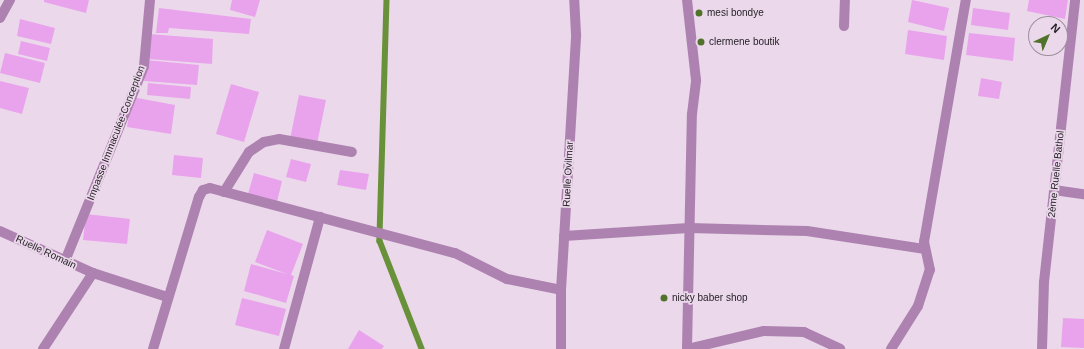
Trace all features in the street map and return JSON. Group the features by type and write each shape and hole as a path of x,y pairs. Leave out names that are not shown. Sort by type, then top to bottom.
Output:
{"street":[{"path":"0,18 10,0"},
{"name":"Impasse Immaculée-Conception","path":"65,261 144,66 150,0"},
{"name":"Ruelle Ovilmar","path":"561,349 561,290 576,34 574,0"},
{"path":"687,0 696,80 692,114 687,349 764,331 804,332 840,349"},
{"path":"844,26 845,0"},
{"path":"892,349 918,306 927,286 930,270 924,249 930,202 966,0"},
{"name":"2ème Ruelle Bathol","path":"1042,349 1044,282 1075,0"},
{"path":"224,192 249,152 264,142 279,140 352,152"},
{"path":"153,349 167,297 199,197 203,190 210,188 455,253 507,278 561,290"},
{"path":"1054,190 1084,194"},
{"path":"284,349 320,217"},
{"path":"564,236 689,228 807,231 924,249"},
{"name":"Ruelle Romain","path":"0,231 93,273 167,297"},
{"path":"43,349 93,273"}],"building":[{"path":"44,0 89,0 86,13 44,2"},
{"path":"232,0 260,0 255,17 230,10"},
{"path":"912,0 949,8 944,31 908,22"},
{"path":"1029,0 1068,0 1065,16 1051,16 1027,11"},
{"path":"159,8 251,19 249,34 169,28 168,33 156,33"},
{"path":"973,8 1010,13 1008,30 971,25"},
{"path":"20,19 55,28 51,44 17,36"},
{"path":"908,30 947,36 944,60 905,54"},
{"path":"969,33 1015,38 1013,61 966,55"},
{"path":"149,34 213,39 212,64 148,59"},
{"path":"21,41 50,48 47,61 18,54"},
{"path":"5,53 45,63 40,83 0,73"},
{"path":"146,60 199,65 197,85 144,81"},
{"path":"981,78 1002,82 999,99 978,96"},
{"path":"0,81 29,88 22,114 0,108"},
{"path":"148,83 191,87 190,99 147,95"},
{"path":"231,84 259,92 244,142 216,134"},
{"path":"299,95 326,100 317,144 290,139"},
{"path":"132,97 175,105 171,134 127,127"},
{"path":"174,155 203,158 201,178 172,175"},
{"path":"291,159 311,164 306,182 286,177"},
{"path":"340,170 369,174 366,190 337,185"},
{"path":"254,173 282,181 277,202 248,194"},
{"path":"86,214 130,219 127,244 83,240"},
{"path":"267,230 303,244 291,275 294,276 286,303 244,291 251,264 287,274 255,262"},
{"path":"242,298 286,309 279,336 235,325"},
{"path":"1063,318 1084,319 1084,348 1061,347"},
{"path":"359,330 384,346 382,349 348,349"}],"waterway":[{"path":"387,0 380,241 422,349"}],"place":[{"name":"mesi bondye","path":"699,13"},
{"name":"clermene boutik","path":"701,42"},
{"name":"nicky baber shop","path":"664,298"}]}
